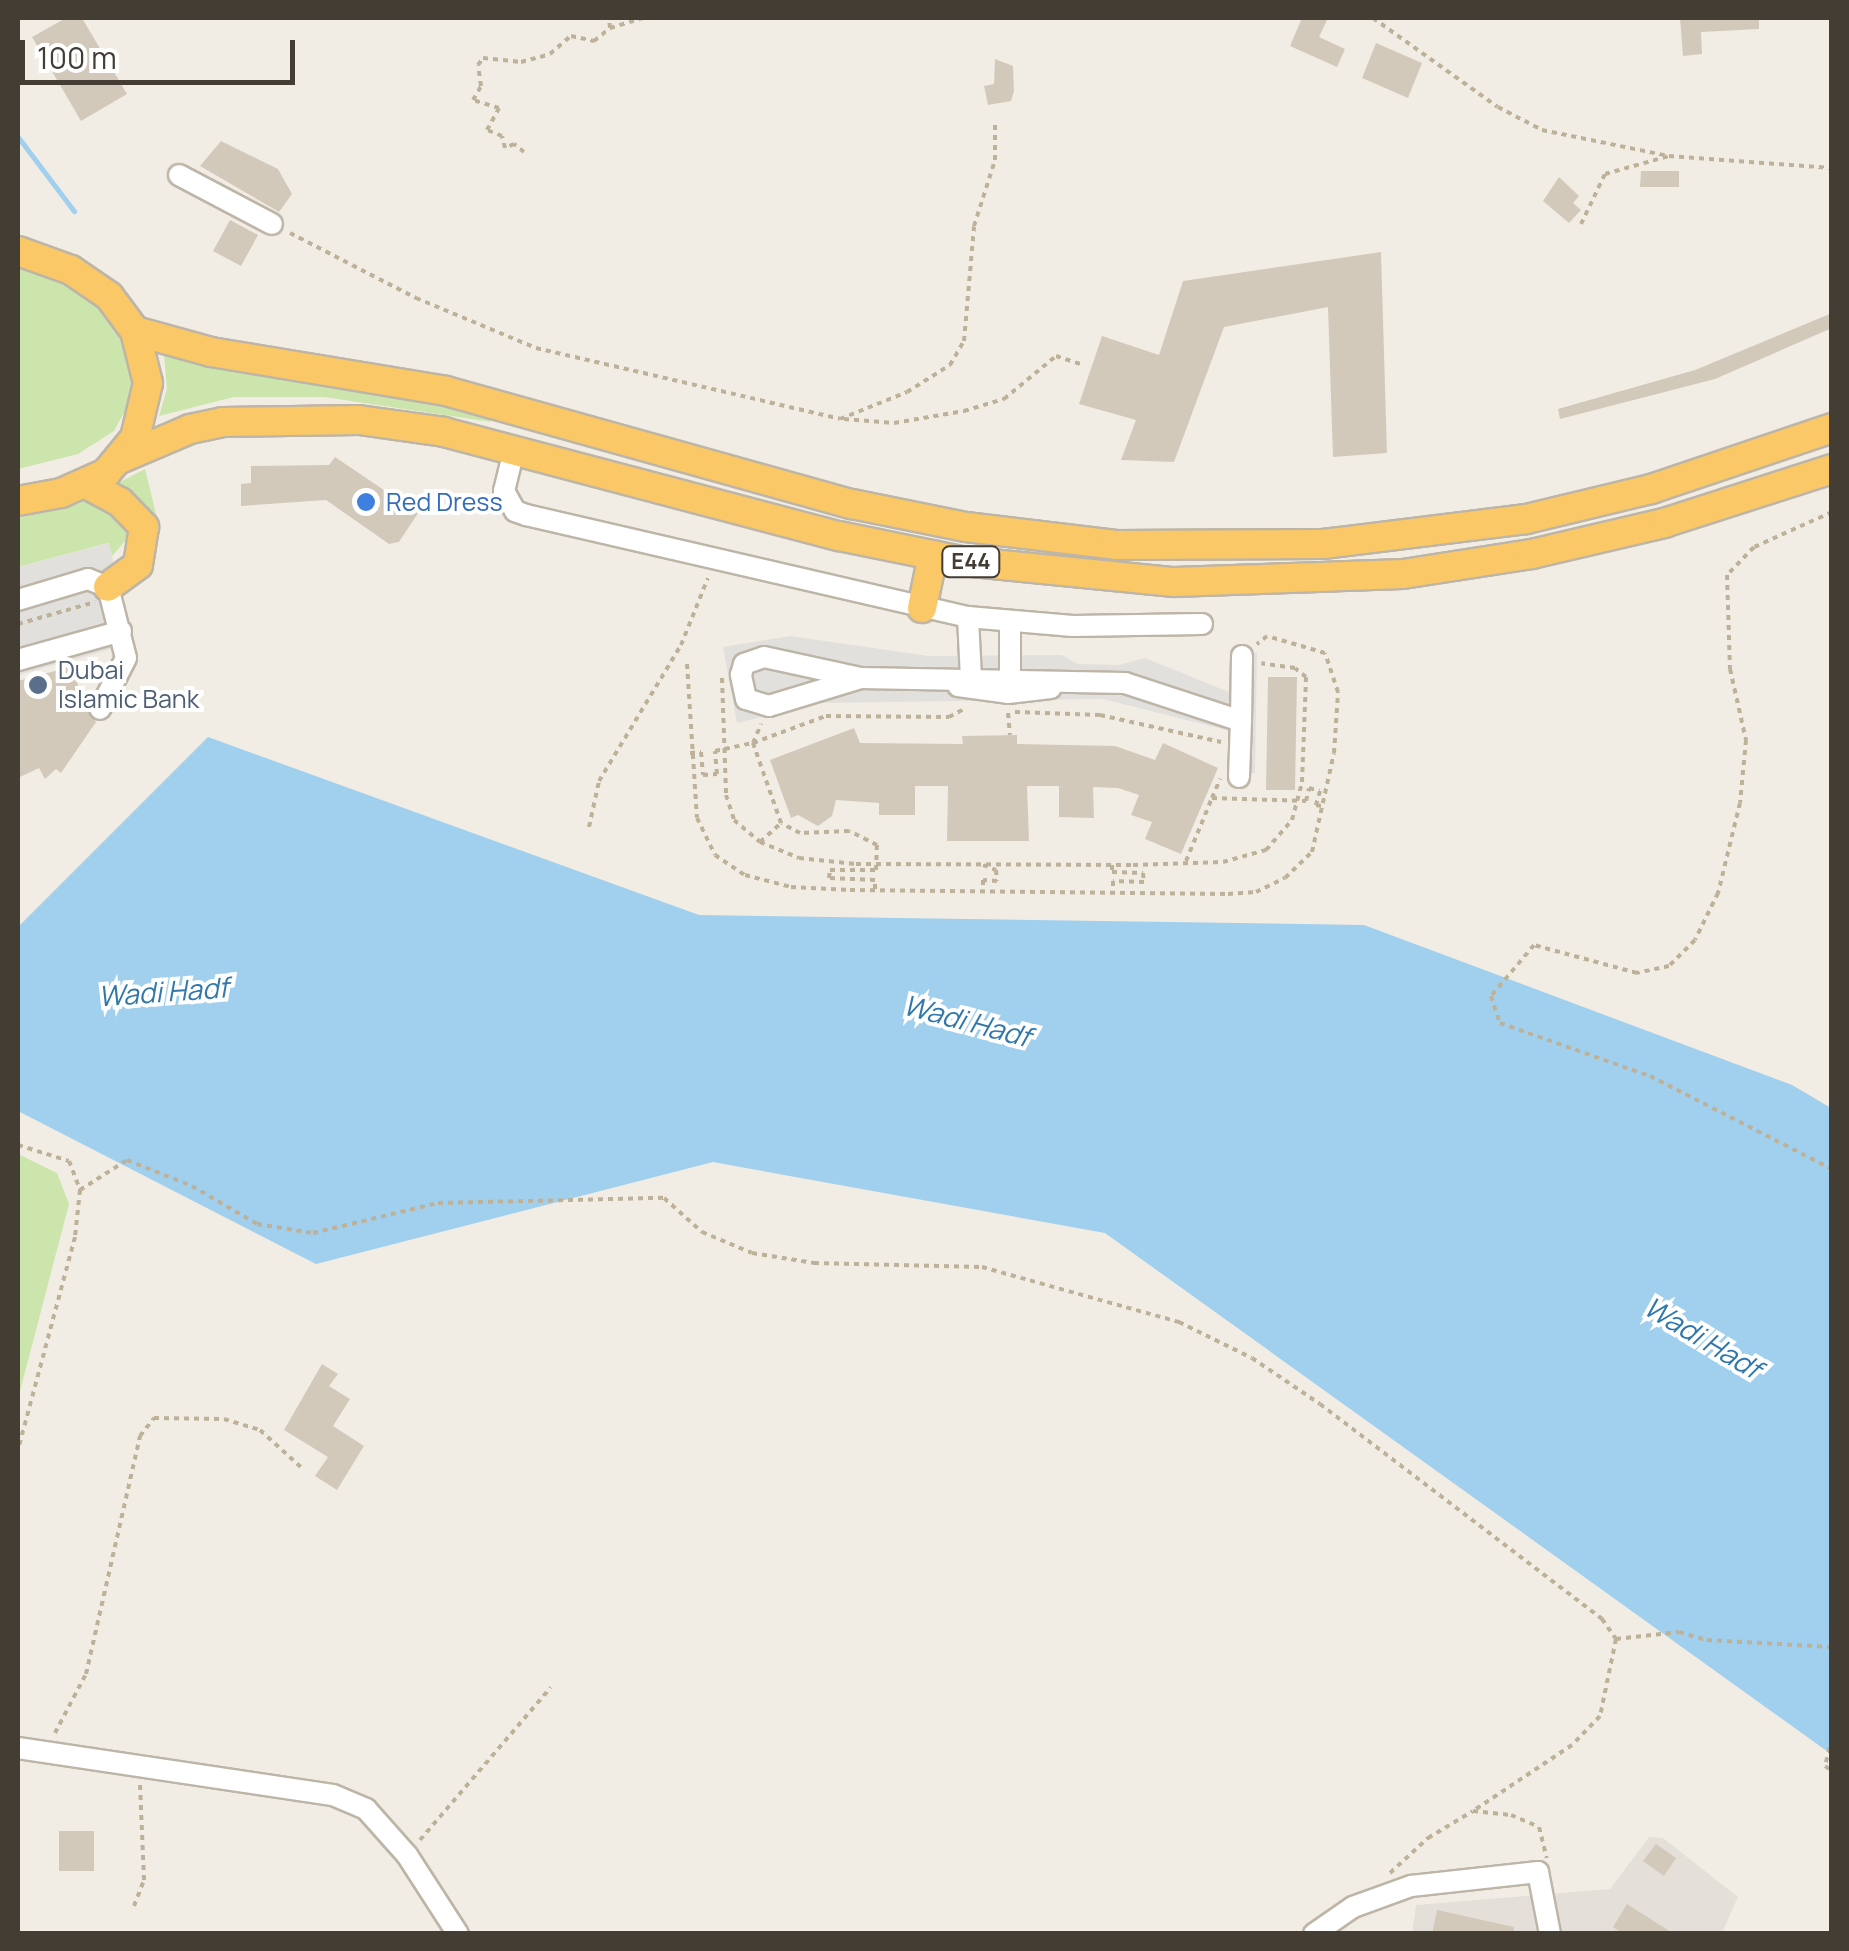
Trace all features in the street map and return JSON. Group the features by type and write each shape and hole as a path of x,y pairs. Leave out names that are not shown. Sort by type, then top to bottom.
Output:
{"highway":[{"path":"18,252 93,282 135,330 148,383 146,410 120,459 86,484 18,501"},
{"name":"E44","path":"135,330 210,352 446,391 852,504 966,528 1116,545 1323,544 1526,519 1651,489 1832,428"},
{"path":"514,450 524,414"},
{"name":"E44","path":"120,459 190,429 274,418 410,427 933,555 1174,582 1403,574 1664,523 1832,469"},
{"path":"86,484 120,502 144,527 138,565 101,583"},
{"path":"922,608 933,555"}],"street":[{"path":"179,175 272,224"},
{"path":"514,450 504,491 515,511 968,617 1010,622 1202,624"},
{"path":"18,600 101,583 121,631 126,666 100,708"},
{"path":"968,617 971,678"},
{"path":"1010,622 1010,678"},
{"path":"18,660 121,631"},
{"path":"1239,776 1242,656"},
{"path":"862,678 769,706 746,699 741,675 744,664 764,657 862,678 1125,683 1241,721"},
{"path":"943,678 969,692 1044,694 1061,681"},
{"path":"28,1750 332,1795 366,1809 407,1856 458,1934"},
{"path":"1314,1934 1353,1907 1411,1886 1538,1872 1550,1934"}],"path":[{"path":"608,18 610,28"},
{"path":"524,152 514,144 504,148 502,136 487,130 499,108 473,100 481,86 478,65 483,58 522,62 550,54 571,36 594,41 610,28 642,18"},
{"path":"1374,18 1498,107 1542,130 1669,156 1832,168"},
{"path":"840,419 907,392 950,365 964,341 974,226 995,160 995,125"},
{"path":"1581,224 1606,174 1669,156"},
{"path":"272,224 416,298 536,348 840,419 894,422 964,411 1004,398 1056,356 1081,364"},
{"path":"1832,512 1754,547 1728,575 1730,669 1746,740 1740,803 1718,892 1695,940 1669,966 1637,972 1534,945 1491,996 1500,1023 1650,1076 1832,1169"},
{"path":"590,827 599,780 681,645 714,559"},
{"path":"18,624 102,600 101,583"},
{"path":"687,664 697,818 715,855 745,875 791,886 875,889 1256,892 1286,878 1312,852 1326,807 1338,692 1325,653 1267,636 1242,656"},
{"path":"741,675 717,679 728,748 726,795 734,820 760,842 799,858 877,864 1185,863 1266,850 1292,820 1298,800 1306,677 1295,668 1242,656"},
{"path":"769,706 753,744 781,823 800,833 869,837 877,845 876,870 830,870 829,878 875,880 875,889"},
{"path":"690,753 701,752 703,775 717,774 715,751 753,744 826,716 949,717 980,708"},
{"path":"994,709 1028,717 1100,714 1240,748"},
{"path":"1008,710 1010,735"},
{"path":"1185,863 1212,798 1306,802 1309,788 1320,791 1316,805 1326,807"},
{"path":"760,842 781,823"},
{"path":"983,863 983,870 996,870 997,881 984,880 984,889"},
{"path":"1112,865 1112,872 1144,872 1144,882 1113,881 1113,892"},
{"path":"18,1146 69,1161 80,1190 75,1236 18,1449"},
{"path":"80,1190 127,1160 192,1186 257,1224 313,1233 438,1202 664,1198 702,1232 752,1253 814,1263 982,1267 1162,1317 1252,1358 1320,1404 1602,1619 1616,1639 1600,1716 1572,1744 1428,1838 1353,1907"},
{"path":"28,1750 69,1715 86,1674 140,1436 154,1418 224,1419 260,1430 303,1469"},
{"path":"1616,1639 1679,1632 1708,1640 1832,1646"},
{"path":"407,1856 551,1687"},
{"path":"1832,1738 1825,1766 1832,1771"},
{"path":"134,1906 144,1880 139,1765"},
{"path":"1472,1811 1512,1815 1539,1828 1547,1860 1538,1872"}],"shaded area":[{"path":"109,543 133,643 18,675 18,567"},
{"path":"790,636 929,656 1062,655 1078,664 1119,665 1145,658 1229,692 1230,652 1257,653 1255,773 1229,773 1230,731 1103,699 819,703 737,723 723,647"},
{"path":"1649,1837 1663,1838 1738,1897 1722,1933 1412,1934 1416,1905 1610,1889"}],"green space":[{"path":"18,263 65,282 103,308 127,341 134,368 131,400 114,431 78,454 18,469"},
{"path":"163,343 483,414 491,422 324,397 234,397 159,416 167,389"},
{"path":"145,469 160,530 136,529 112,556 108,543 18,567 18,518 78,504"},
{"path":"18,1154 57,1173 69,1204 18,1399"}],"water":[{"name":"Wadi Hadf","path":"208,737 699,915 1364,925 1792,1085 1831,1108 1831,1754 1105,1233 713,1162 316,1264 18,1111 18,927"}],"building":[{"path":"66,18 82,18 127,94 81,121 32,37"},
{"path":"1302,18 1328,18 1319,37 1345,49 1337,67 1290,46"},
{"path":"1680,18 1759,18 1759,29 1701,32 1702,54 1683,56"},
{"path":"1376,43 1422,63 1408,98 1362,78"},
{"path":"995,59 1013,66 1014,91 1011,101 988,105 984,86 994,84"},
{"path":"221,141 278,169 292,194 279,212 200,166"},
{"path":"1641,171 1679,171 1679,187 1640,187"},
{"path":"1559,177 1579,196 1573,203 1581,210 1569,223 1543,201"},
{"path":"230,220 258,235 241,266 213,251"},
{"path":"1381,252 1387,453 1333,457 1328,307 1224,327 1174,462 1121,460 1136,420 1079,404 1102,336 1159,355 1183,281"},
{"path":"1832,313 1832,328 1715,379 1560,419 1558,409 1695,370"},
{"name":"Red Dress","path":"335,457 418,513 399,542 389,544 326,500 241,506 241,484 251,483 251,466 329,465"},
{"path":"73,666 83,705 96,722 61,773 56,769 45,779 39,768 18,778 18,681"},
{"path":"1268,677 1297,677 1295,790 1266,790"},
{"path":"854,728 860,743 963,744 962,736 1017,735 1017,744 1115,746 1155,760 1163,743 1218,768 1181,854 1145,839 1152,822 1131,815 1139,795 1118,788 1093,787 1094,818 1059,817 1059,786 1027,786 1029,841 947,841 948,786 915,786 915,815 879,815 879,803 836,800 832,816 818,826 798,815 791,818 770,760"},
{"path":"322,1364 338,1374 329,1386 350,1399 333,1426 364,1446 337,1490 315,1476 328,1457 284,1430"},
{"path":"59,1831 94,1831 94,1871 59,1871"},
{"path":"1656,1844 1676,1858 1664,1876 1643,1861"},
{"path":"1627,1904 1674,1934 1623,1934 1613,1927"},
{"path":"1437,1910 1514,1927 1514,1934 1432,1934"}],"waterway":[{"path":"18,137 74,211"}],"place":[{"name":"Red Dress","path":"366,502"},
{"name":"Dubai Islamic Bank","path":"38,685"}]}
